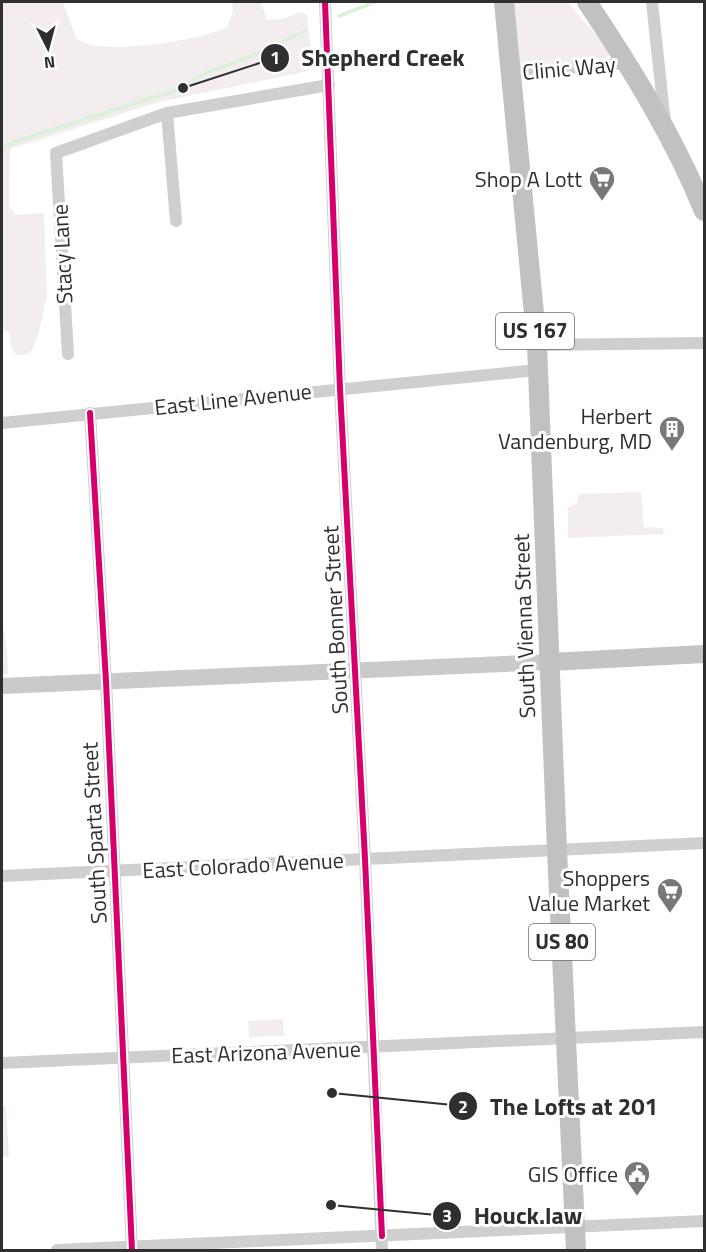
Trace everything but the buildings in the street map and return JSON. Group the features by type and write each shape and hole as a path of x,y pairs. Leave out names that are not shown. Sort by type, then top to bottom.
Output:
{"highway":[{"name":"South Vienna Street","path":"504,2 537,345 576,1251"},
{"path":"587,2 627,63 667,133 689,174 705,211"}],"main road":[{"path":"2,686 705,654"}],"street":[{"name":"South Bonner Street","path":"325,2 340,389 365,859 382,1251"},
{"path":"652,2 667,133"},
{"name":"Clinic Way","path":"510,73 627,63"},
{"path":"176,221 166,113 329,85"},
{"name":"Stacy Lane","path":"68,354 56,153 166,113"},
{"path":"537,345 705,343"},
{"name":"East Line Avenue","path":"2,423 537,370"},
{"name":"South Sparta Street","path":"90,413 106,681 132,1248"},
{"name":"East Colorado Avenue","path":"2,876 705,843"},
{"name":"East Arizona Avenue","path":"2,1062 374,1048 705,1032"},
{"path":"57,1251 705,1221"}],"shaded area":[{"path":"2,2 63,2 76,38 87,44 126,47 174,41 214,32 227,27 233,11 232,2 261,2 267,20 286,18 301,12 307,15 311,52 309,71 159,102 10,149 9,206 16,215 44,213 47,296 39,332 31,352 24,355 16,355 11,346 9,332 2,333"},
{"path":"510,2 568,2 603,43 610,56 518,66"},
{"path":"641,492 644,527 663,528 664,534 568,538 568,508 578,502 578,494"},
{"path":"2,618 8,674 2,675"},
{"path":"283,1019 284,1036 249,1037 248,1021"},
{"path":"2,1106 6,1106 9,1157 2,1157"}],"waterway":[{"path":"339,16 375,2"},
{"path":"2,149 14,142 183,88 201,75 259,53 305,31"}],"cycle path":[{"path":"325,2 340,389 382,1236"},
{"path":"90,413 106,681 132,1250"}],"place":[{"name":"Shepherd Creek","path":"183,88"},
{"name":"Shop A Lott","path":"602,202"},
{"name":"Herbert Vandenburg, MD","path":"672,452"},
{"name":"Shoppers Value Market","path":"670,914"},
{"name":"The Lofts at 201","path":"332,1093"},
{"name":"GIS Office","path":"637,1197"},
{"name":"Houck.law","path":"331,1205"}]}
